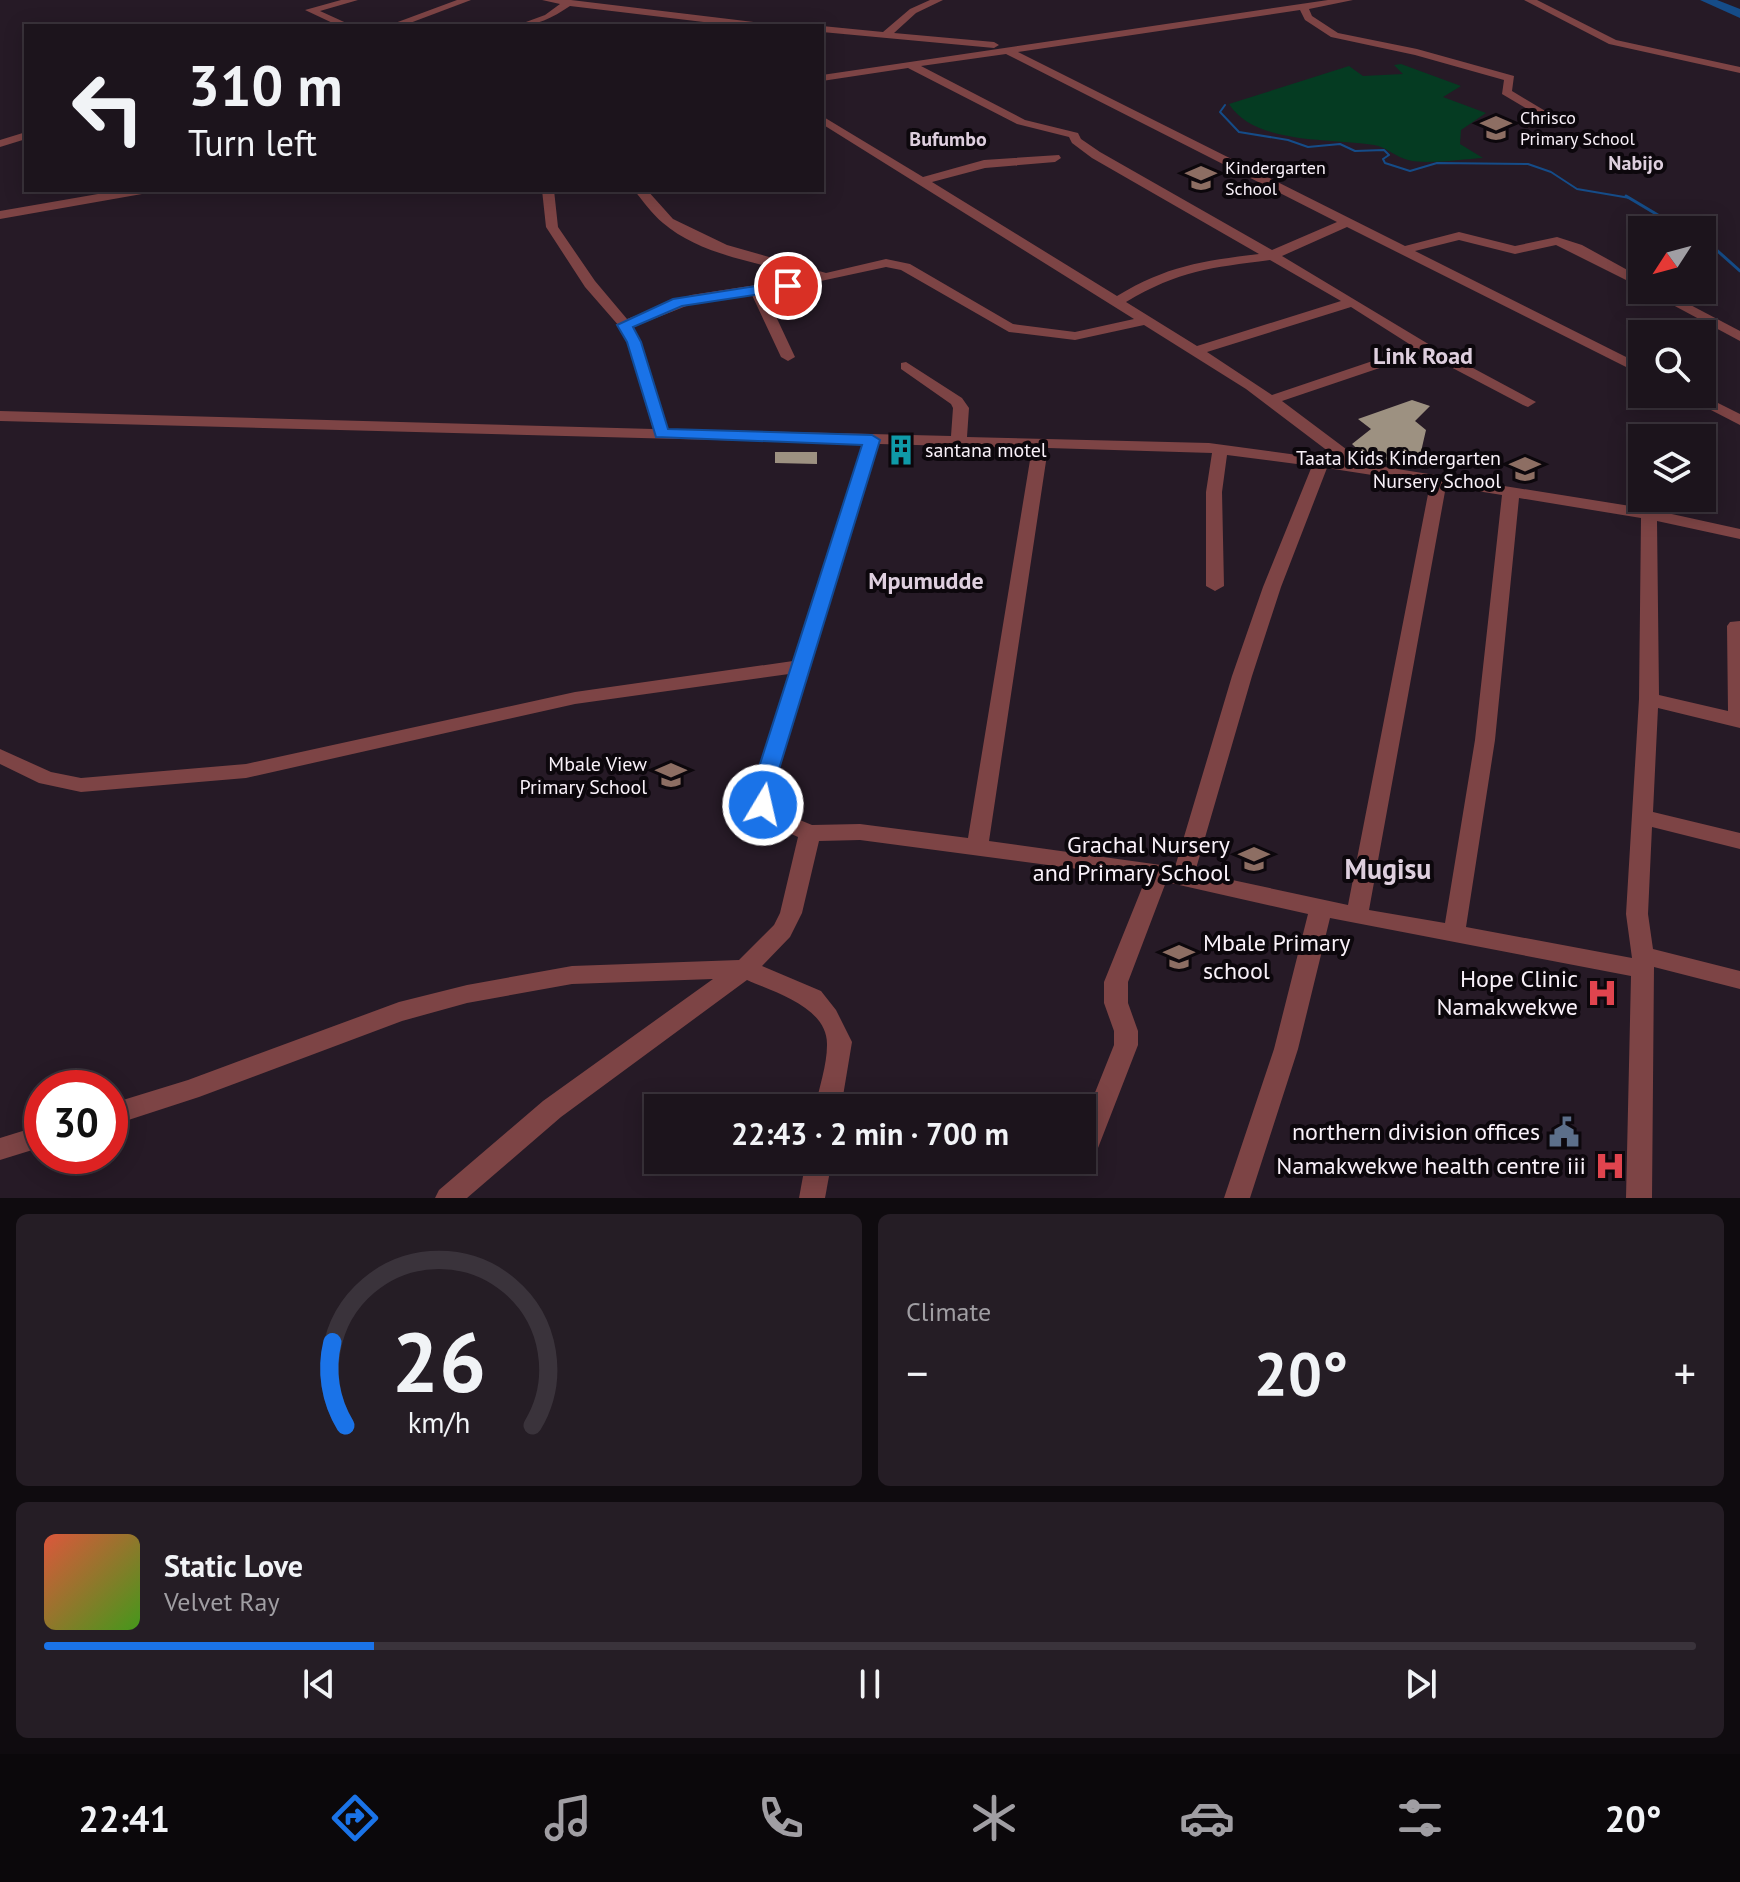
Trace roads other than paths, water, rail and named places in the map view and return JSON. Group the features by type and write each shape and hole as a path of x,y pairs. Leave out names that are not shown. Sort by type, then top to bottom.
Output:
{"street":[{"path":"343,24 310,10 353,0"},
{"path":"398,24 466,0"},
{"path":"547,0 744,24"},
{"path":"887,33 913,11 938,0"},
{"path":"824,78 1348,0"},
{"path":"1529,0 1613,42 1740,70"},
{"path":"638,12 660,2"},
{"path":"526,24 548,17 568,3"},
{"path":"1303,6 1308,18 1335,35 1417,52 1510,78 1506,92 1541,112 1530,126"},
{"path":"824,29 887,33 1010,48 1345,223 1628,364"},
{"path":"908,64 1021,122 1074,135 1076,141 1096,155 1353,302 1425,348 1528,402"},
{"path":"824,120 1196,351 1271,400 1362,467"},
{"path":"0,144 24,136"},
{"path":"921,181 984,164 1055,158"},
{"path":"0,215 131,192"},
{"path":"548,192 552,227 590,284 625,325 634,342 662,434"},
{"path":"642,192 666,219 683,230 751,258 821,276"},
{"path":"1117,302 1140,285 1195,266 1270,256 1345,223"},
{"path":"1401,251 1459,236 1515,250 1557,241 1577,248 1628,276"},
{"path":"625,325 678,302 788,286 886,263 905,267 1009,328 1054,334 1095,334 1144,321"},
{"path":"756,289 788,357"},
{"path":"1196,351 1353,302"},
{"path":"1678,304 1740,337"},
{"path":"1271,400 1425,348"},
{"path":"906,366 957,401 961,408 959,441"},
{"path":"1716,408 1740,420"},
{"path":"0,416 1220,450 1322,461 1511,491 1649,514 1740,534"},
{"path":"872,440 761,792 763,805 771,816 810,833 860,832 1171,874 1454,935 1643,962 1740,980"},
{"path":"977,847 1041,443"},
{"path":"1215,586 1214,492 1220,450"},
{"path":"1096,1122 1126,1045 1126,1031 1116,1003 1116,982 1171,874 1272,587 1322,461"},
{"path":"1357,916 1439,480"},
{"path":"1454,935 1485,740 1511,491"},
{"path":"1639,1198 1643,962 1637,914 1649,699 1649,514"},
{"path":"1649,699 1739,721 1736,673 1738,637"},
{"path":"0,756 46,778 81,785 246,771 575,698 800,666"},
{"path":"1642,817 1740,841"},
{"path":"448,1198 552,1109 745,969 782,931 791,913 810,833"},
{"path":"1237,1198 1286,1049 1321,908"},
{"path":"128,1109 190,1090 399,1012 467,994 572,975 745,969 813,998 828,1017 840,1042 831,1094"},
{"path":"0,1149 24,1142"},
{"path":"812,1198 816,1174"}],"waterway":[{"path":"1706,0 1740,14"},
{"path":"1225,105 1220,112 1239,132 1288,140 1308,147 1340,144 1355,151 1384,150 1389,155 1383,159 1385,163 1410,171 1437,163 1528,164 1551,172 1577,189 1629,198"},
{"path":"1629,198 1660,216"},
{"path":"1716,250 1740,271"}],"place":[{"name":"Chrisco Primary School","path":"1496,128"},
{"name":"Kindergarten School","path":"1201,178"},
{"name":"santana motel","path":"901,450"},
{"name":"Taata Kids Kindergarten Nursery School","path":"1525,469"},
{"name":"Mbale View Primary School","path":"671,775"},
{"name":"Grachal Nursery and Primary School","path":"1254,859"},
{"name":"Mbale Primary school","path":"1179,957"},
{"name":"Hope Clinic Namakwekwe","path":"1602,993"},
{"name":"northern division offices","path":"1564,1132"},
{"name":"Namakwekwe health centre iii","path":"1610,1166"}],"district":[{"name":"Bufumbo","path":"948,139"},
{"name":"Nabijo","path":"1636,163"},
{"name":"Link Road","path":"1423,356"},
{"name":"Mpumudde","path":"926,581"},
{"name":"Mugisu","path":"1388,869"}]}
